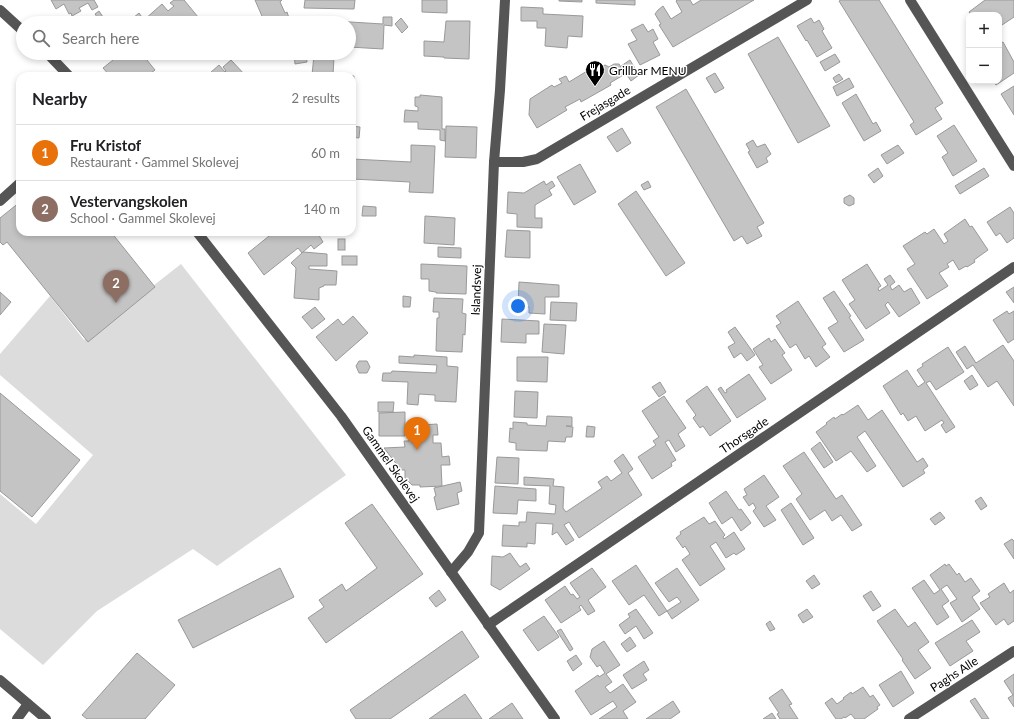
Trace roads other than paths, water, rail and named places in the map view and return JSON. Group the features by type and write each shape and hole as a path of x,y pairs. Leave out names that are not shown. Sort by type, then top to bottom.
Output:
{"street":[{"name":"Islandsvej","path":"451,572 468,552 479,533 494,162 500,90 504,0"},
{"name":"Frejasgade","path":"494,162 523,162 537,159 807,0"},
{"path":"910,0 1014,166"},
{"path":"0,10 16,25"},
{"path":"54,60 65,72"},
{"path":"0,201 16,187"},
{"name":"Gammel Skolevej","path":"200,236 341,416 555,719"},
{"name":"Thorsgade","path":"488,625 1014,267"},
{"name":"Paghs Alle","path":"909,719 1014,651"},
{"path":"0,680 46,719"},
{"path":"17,719 28,704"}],"place":[{"name":"Grillbar MENU","path":"595,87"},
{"name":"Vestervangskolen","path":"116,303"},
{"name":"Fru Kristof","path":"417,450"}]}
